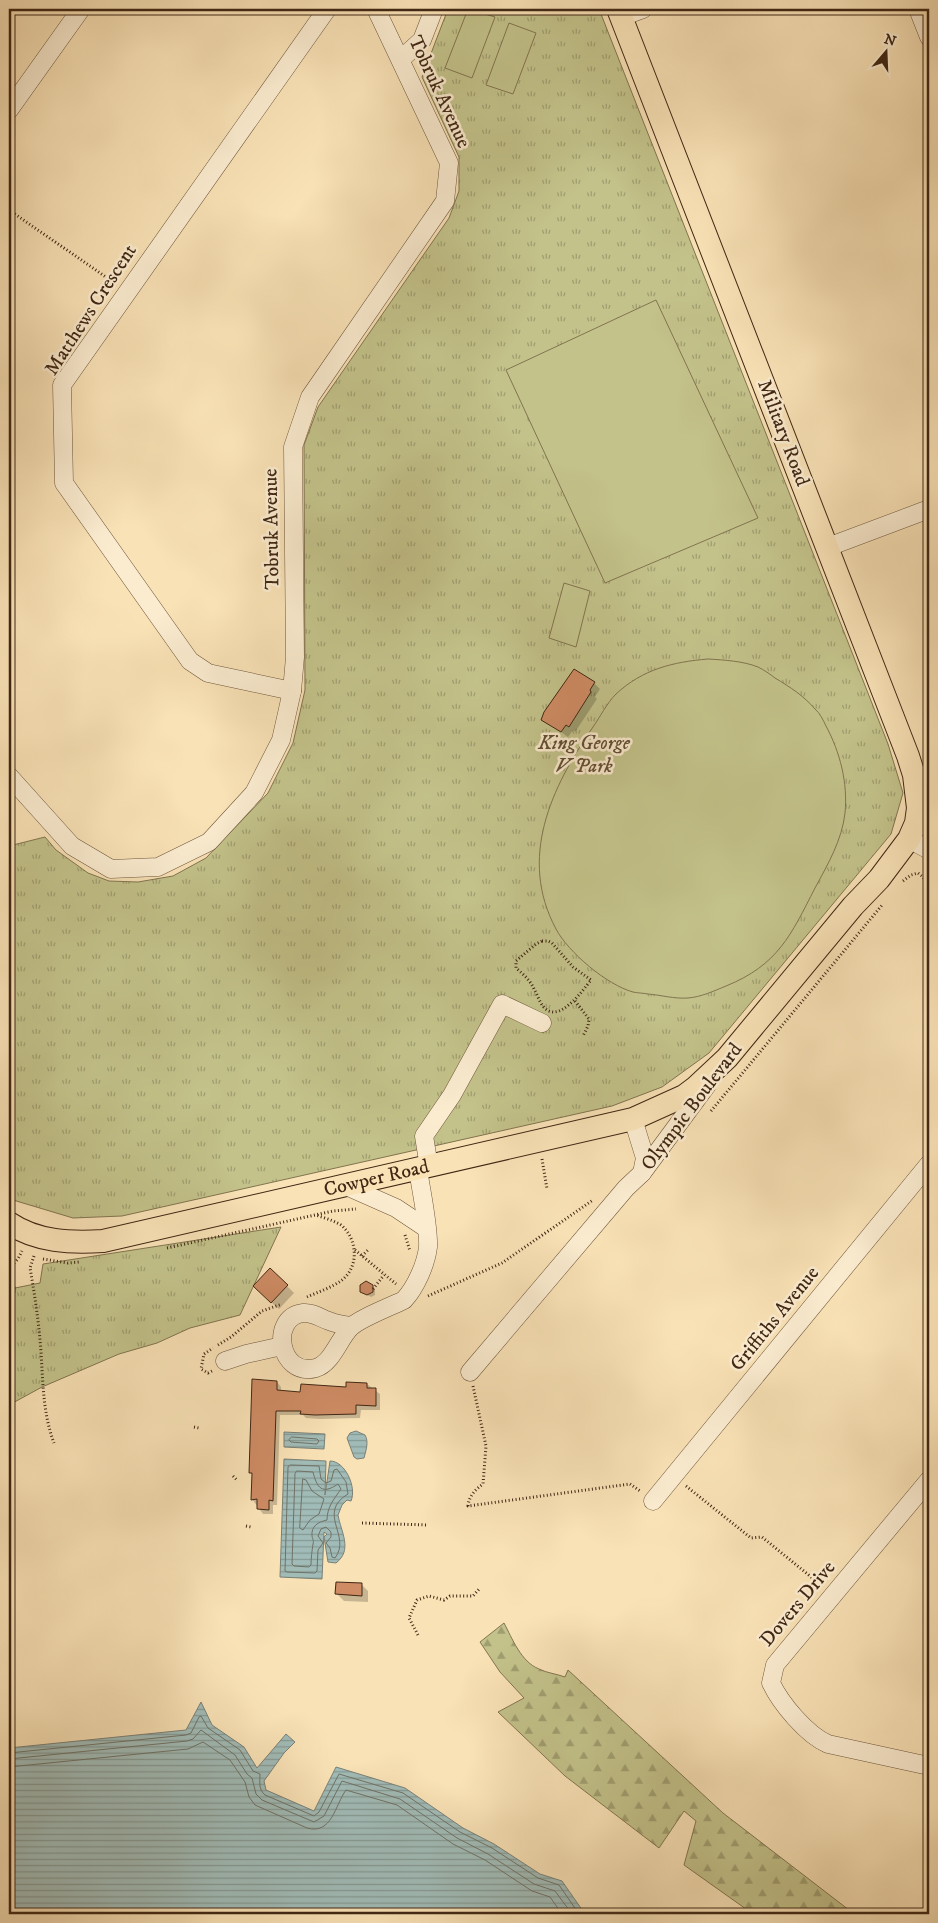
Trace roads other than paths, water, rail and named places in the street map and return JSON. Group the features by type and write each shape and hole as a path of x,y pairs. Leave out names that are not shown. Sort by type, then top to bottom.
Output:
{"main road":[{"name":"Military Road","path":"619,13 828,547 914,775 918,808 916,823 910,839"},
{"name":"Olympic Boulevard","path":"727,1058 854,906 879,879 910,839"},
{"name":"Cowper Road","path":"9,1223 32,1234 53,1240 72,1243 103,1241 424,1168 633,1119 684,1096 727,1058"}],"street":[{"path":"9,110 80,9"},
{"name":"Matthews Crescent","path":"292,691 208,673 190,661 64,483 62,385 326,9"},
{"name":"Tobruk Avenue","path":"9,776 72,846 111,870 158,868 209,842 254,793 281,740 292,691 295,657 292,447 310,397 445,201 449,163 376,9"},
{"path":"401,59 422,40 434,9"},
{"path":"619,13 643,9"},
{"path":"918,9 929,37"},
{"path":"828,547 929,509"},
{"path":"910,839 929,850"},
{"path":"351,1326 330,1321 314,1314 302,1313 286,1325 282,1335 282,1346 287,1358 292,1362 308,1369 316,1368 327,1359 351,1326 404,1300 410,1294 419,1278 428,1248 424,1136 452,1095 502,1004 542,1023"},
{"name":"Olympic Boulevard","path":"470,1372 626,1188 642,1173 727,1058"},
{"path":"633,1119 645,1158 642,1173"},
{"name":"Griffiths Avenue","path":"653,1501 929,1164"},
{"path":"344,1185 396,1208 426,1228"},
{"path":"225,1361 282,1346"},
{"name":"Dovers Drive","path":"929,1480 775,1665 770,1683 777,1695 819,1740 845,1748 929,1766"}],"water":[{"path":"356,1431 365,1435 367,1440 364,1458 357,1459 354,1457 347,1438 350,1433"},
{"path":"284,1432 325,1434 324,1449 284,1447"},
{"path":"284,1459 326,1461 325,1495 330,1461 340,1465 345,1470 351,1482 351,1501 347,1500 342,1505 338,1515 344,1540 344,1552 336,1563 328,1562 324,1537 327,1534 324,1532 322,1579 280,1577"},
{"path":"201,1702 212,1725 244,1747 257,1768 286,1734 295,1742 284,1753 264,1781 266,1790 314,1811 336,1767 405,1788 463,1828 494,1844 540,1874 562,1881 585,1914 9,1914 9,1748 186,1730"}],"park label":[{"name":"King George V Park","path":"584,754"}]}
